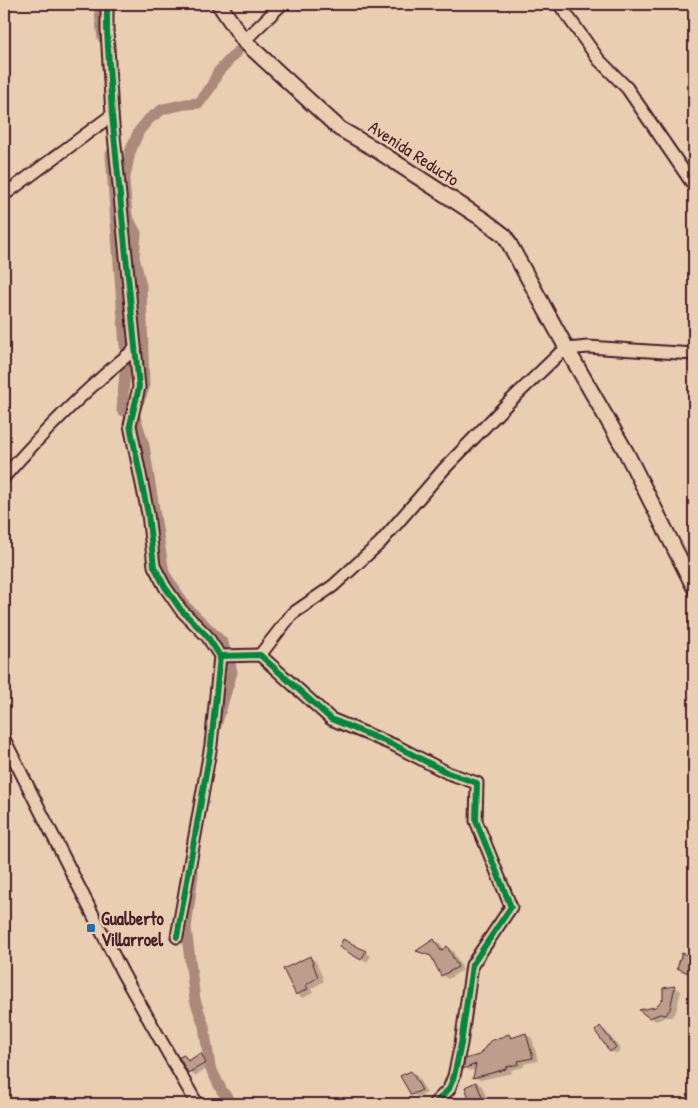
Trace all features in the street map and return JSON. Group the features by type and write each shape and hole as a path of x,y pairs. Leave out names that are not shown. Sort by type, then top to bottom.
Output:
{"main road":[{"name":"Avenida Reducto","path":"220,4 244,41 340,129 484,220 505,236 626,452 694,586"}],"street":[{"path":"107,4 112,116 139,387 130,425 148,514 154,566 165,587 181,610 207,636 220,656 211,745 177,937"},
{"path":"244,41 282,4"},
{"path":"559,4 599,60 628,88 694,186"},
{"path":"4,194 112,116"},
{"path":"260,655 292,614 333,586 380,543 450,462 558,355 567,349 588,347 694,354"},
{"path":"4,477 26,451 97,380 135,349"},
{"path":"220,656 260,655 331,719 396,746 448,773 477,783 476,822 511,908 472,965 461,1044 454,1076 449,1089 434,1104"},
{"path":"4,739 123,974 197,1104"}],"building":[{"path":"343,939 366,951 361,960 339,947"},
{"path":"434,939 441,951 447,946 458,967 441,976 431,956 416,951"},
{"path":"682,953 693,957 688,973 677,968"},
{"path":"310,956 318,977 306,985 308,989 296,995 283,969"},
{"path":"675,986 670,1009 666,1015 660,1014 649,1018 639,1010 655,1007 663,999 663,988"},
{"path":"600,1026 616,1047 610,1052 595,1031"},
{"path":"526,1033 533,1058 518,1061 519,1064 506,1067 506,1069 473,1078 476,1064 463,1069 465,1059 479,1055 490,1041 509,1034 511,1038"},
{"path":"201,1053 206,1063 188,1073 179,1057 184,1055 188,1061"},
{"path":"411,1071 422,1090 411,1095 400,1076"},
{"path":"476,1082 485,1104 471,1104 465,1087"}],"waterway":[{"path":"99,4 103,38"},
{"path":"224,647 223,643 185,606 164,573 144,446 134,413 144,388 141,286 134,257 136,233 127,216 124,182 130,152 139,131 149,119 163,109 199,103 211,87 218,72 237,52"},
{"path":"111,154 125,346"},
{"path":"125,411 122,410 126,358"},
{"path":"215,729 232,672 230,664"},
{"path":"193,874 186,928 195,1000 204,1026 210,1067 222,1091 233,1104"}],"cycle path":[{"path":"107,4 112,115 139,387 130,425 148,514 154,566 165,587 181,610 207,636 220,656 211,745 177,937"},
{"path":"220,656 260,655 331,719 396,746 448,773 477,783 476,821 511,907 472,965 461,1044 454,1076 449,1089 434,1104"}],"place":[{"name":"Gualberto Villarroel","path":"91,928"}]}
